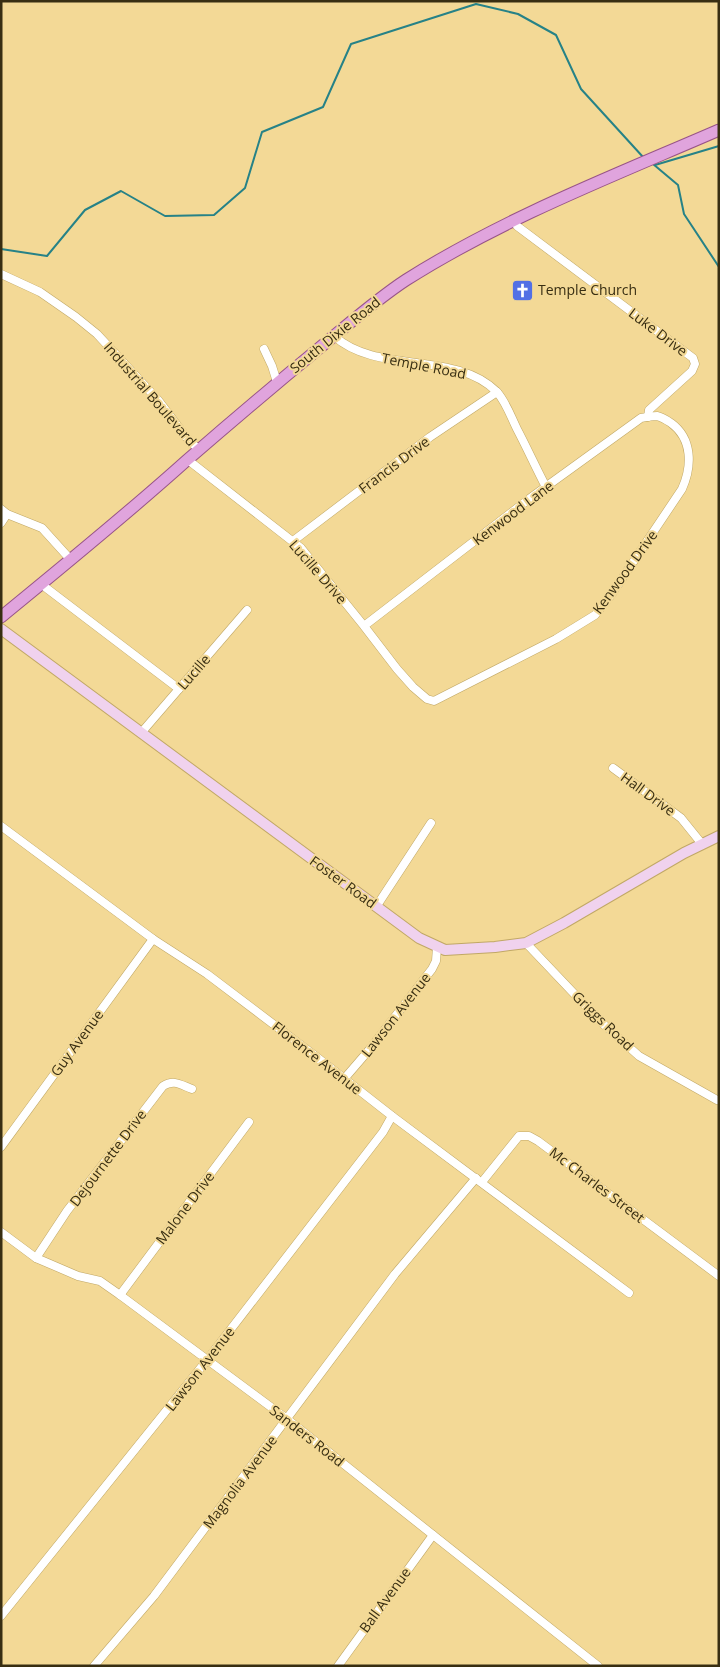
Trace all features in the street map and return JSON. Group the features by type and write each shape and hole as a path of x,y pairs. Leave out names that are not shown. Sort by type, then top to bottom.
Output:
{"main road":[{"name":"South Dixie Road","path":"1,617 188,460 277,382 363,312 405,281 469,243 573,192 719,130"}],"street":[{"name":"Luke Drive","path":"514,221 517,226 693,358 695,364 692,371 649,410 648,417"},
{"name":"Industrial Boulevard","path":"1,274 40,292 97,334 158,400 186,437 199,450"},
{"name":"Temple Road","path":"334,336 344,345 370,355 468,373 497,392 506,405 546,487"},
{"path":"264,348 277,382"},
{"name":"Francis Drive","path":"293,541 430,438 497,392"},
{"name":"Kenwood Drive","path":"432,701 437,701 556,639 595,615 612,595 670,509 687,478 689,464 685,439 675,426 668,421 658,416 648,417"},
{"name":"Kenwood Lane","path":"364,626 546,487 641,418 648,417"},
{"name":"Lucille Drive","path":"188,460 301,548 397,669 413,687 432,701"},
{"path":"1,523 4,512 42,528 70,559"},
{"path":"41,584 178,690"},
{"name":"Lucille","path":"141,733 247,610"},
{"name":"Foster Road","path":"1,629 376,907 419,938 445,950 526,943 684,853 719,836"},
{"name":"Hall Drive","path":"613,768 681,818 702,844"},
{"path":"376,907 431,823"},
{"name":"Florence Avenue","path":"2,829 153,939 207,974 629,1294"},
{"name":"Guy Avenue","path":"1,1147 153,939"},
{"name":"Griggs Road","path":"526,943 601,1022 639,1056 716,1100"},
{"name":"Lawson Avenue","path":"344,1079 432,969 436,961 437,947"},
{"name":"Dejournette Drive","path":"36,1258 67,1212 163,1086 168,1082 174,1081 192,1090"},
{"name":"Lawson Avenue","path":"1,1616 208,1360 383,1132 392,1116"},
{"name":"Malone Drive","path":"120,1295 249,1122"},
{"name":"Mc Charles Street","path":"479,1180 519,1136 529,1136 719,1276"},
{"name":"Magnolia Avenue","path":"94,1666 154,1596 395,1274 479,1180"},
{"name":"Sanders Road","path":"1,1232 36,1258 78,1276 100,1282 120,1295 287,1419 598,1666"},
{"name":"Ball Avenue","path":"338,1666 433,1535"}],"waterway":[{"path":"1,249 47,256 85,210 121,191 165,216 214,215 245,188 262,132 323,107 351,44 476,4 518,14 556,35 581,89 643,157"},
{"path":"655,165 719,146"},
{"path":"653,164 678,185 684,214 719,267"}],"place":[{"name":"Temple Church","path":"522,290"}]}
